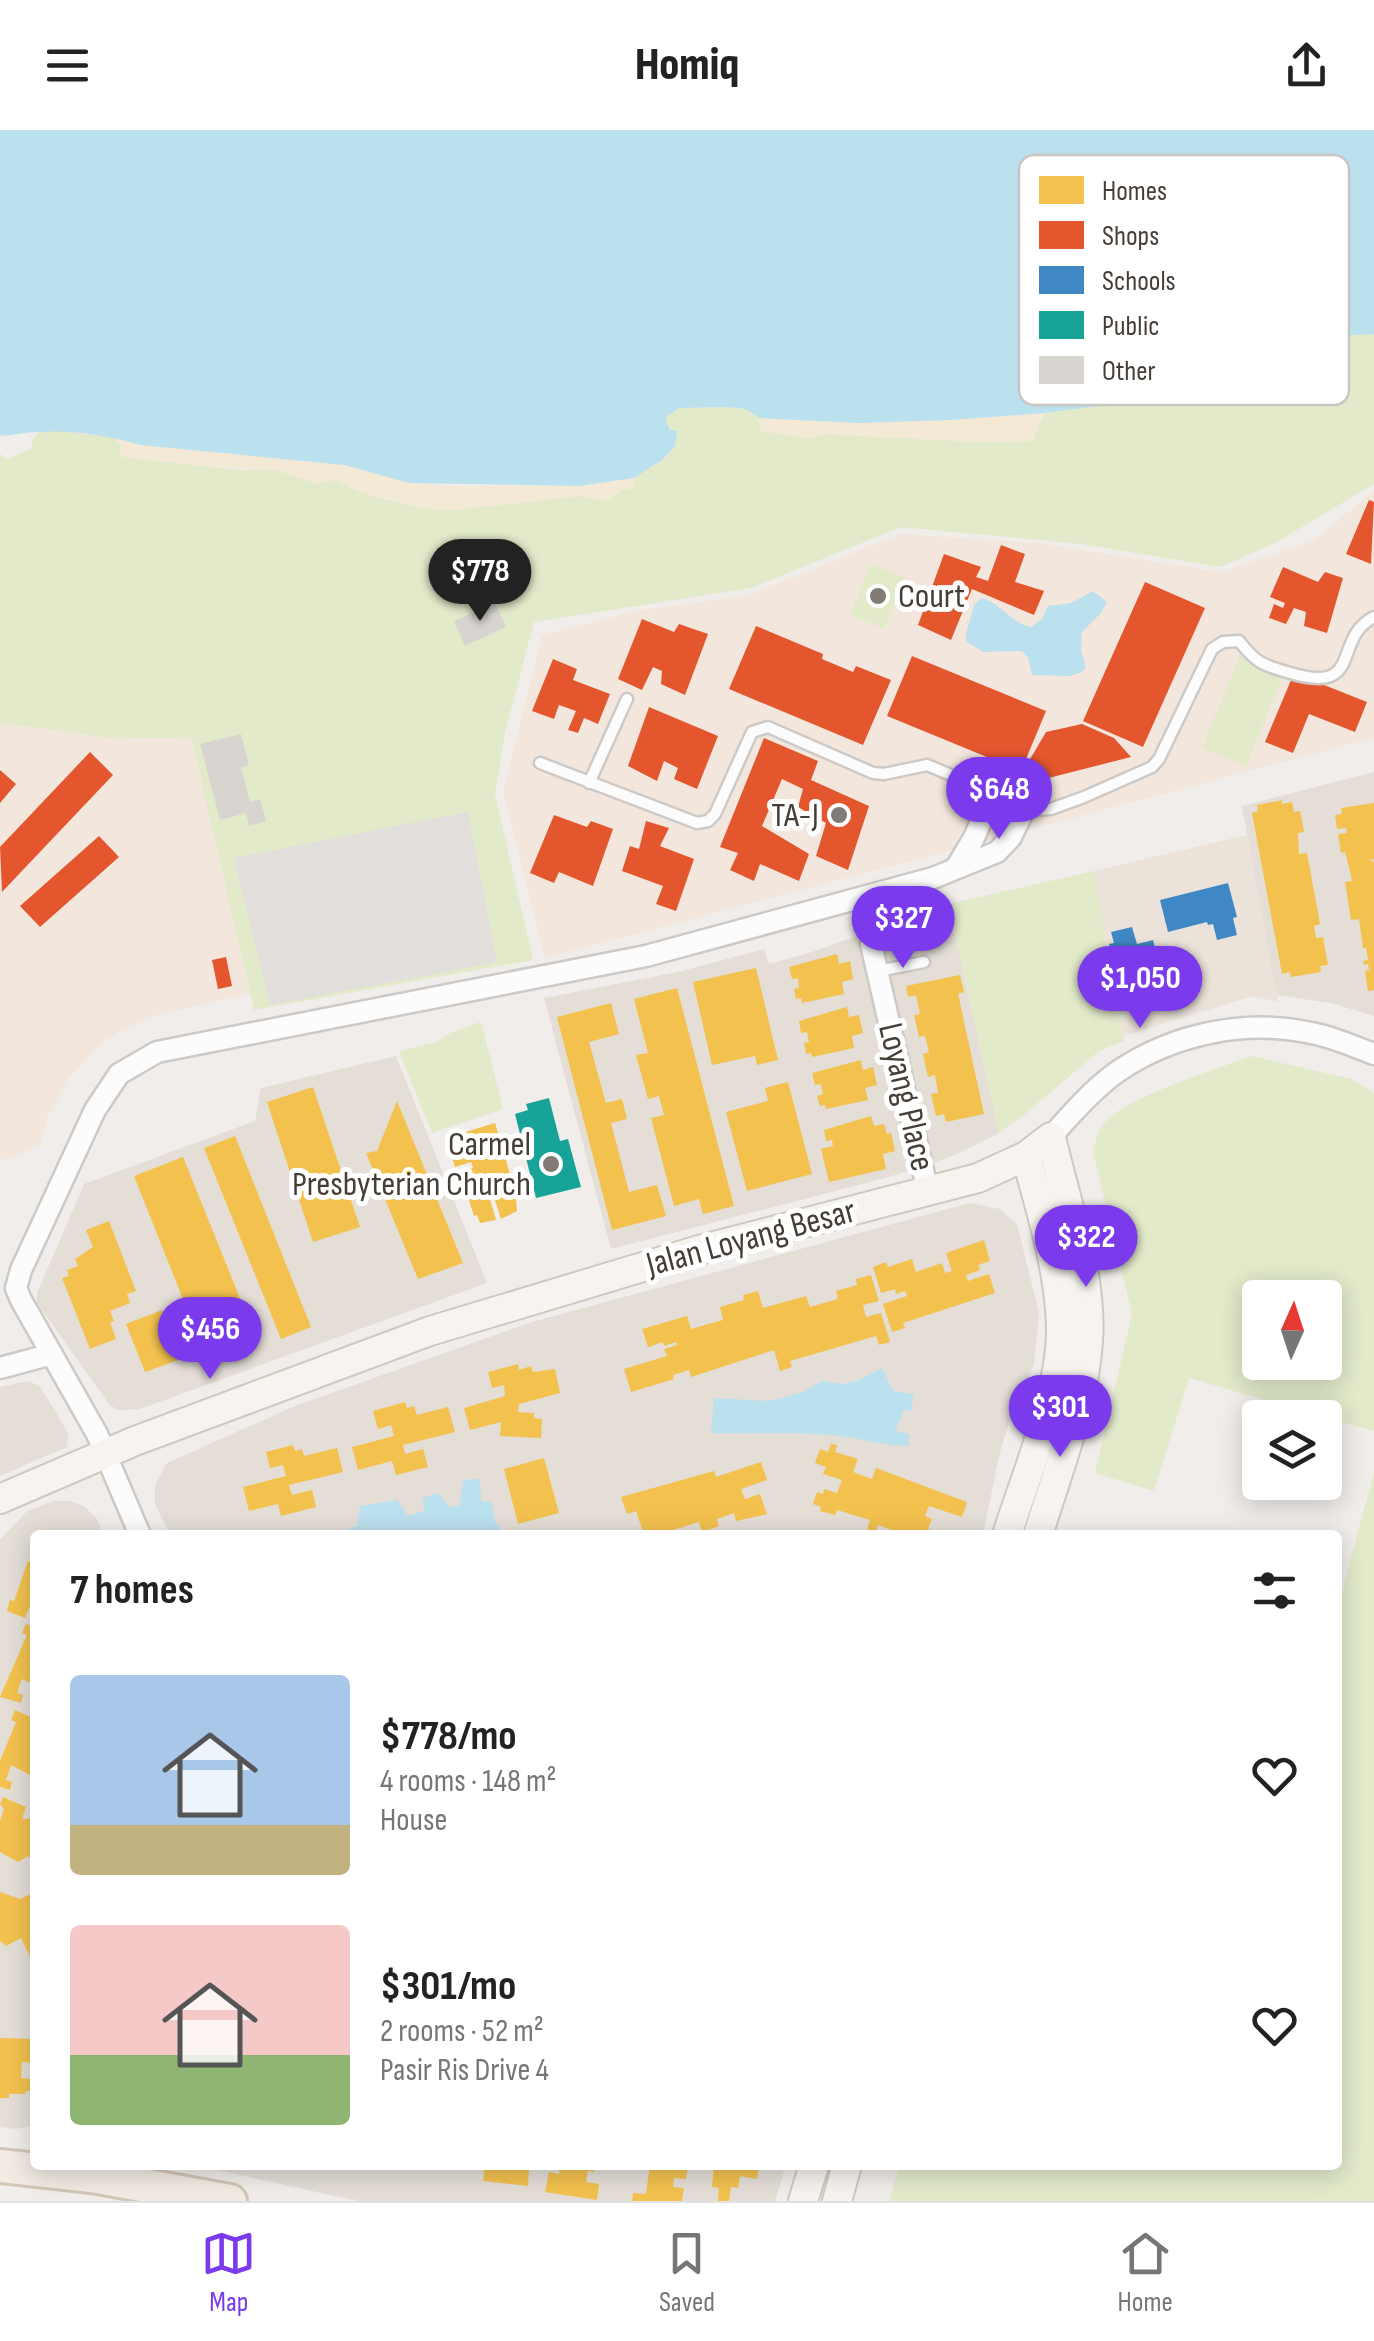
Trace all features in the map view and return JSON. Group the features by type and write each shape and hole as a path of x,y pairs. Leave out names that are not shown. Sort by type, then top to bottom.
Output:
{"main road":[{"path":"1,2166 30,2154"},
{"path":"1,2166 230,2201"},
{"path":"142,2170 169,2190"}],"street":[{"path":"957,866 974,838 992,794"},
{"path":"138,1530 106,1454 16,1288 95,1110 119,1074 157,1052 646,956 933,878 998,852 1011,837 1025,808"},
{"name":"Loyang Place","path":"871,944 928,1192"},
{"name":"Jalan Loyang Besar","path":"0,1499 337,1364 524,1301 749,1236 978,1178 1026,1156 1051,1137 1116,1073 1164,1047 1213,1030 1277,1028 1317,1034 1374,1054"},
{"path":"1039,1530 1083,1380 1088,1340 1083,1276 1051,1137"},
{"path":"1009,1530 1044,1414 1061,1330 1042,1215 1026,1156"},
{"path":"978,1178 1028,1197 1042,1215"},
{"path":"0,1368 52,1354"},
{"path":"803,2201 812,2170"},
{"path":"837,2201 846,2170"}],"lane":[{"path":"540,764 697,822 708,821 715,814 746,740 752,732 768,727 873,773 927,765 1025,808 1051,808 1152,767 1212,649 1223,642 1240,641 1255,662 1314,680 1327,678 1339,672 1359,630 1374,617"},
{"path":"589,782 628,699"},
{"path":"877,971 924,962"}],"shaded area":[{"path":"1374,491 1374,738 545,958 503,792 542,635 636,611 749,595 900,534 1039,543 1220,572 1313,541"},
{"path":"0,723 117,739 191,736 250,994 153,1016 120,1031 98,1046 68,1079 46,1120 41,1146 0,1161"},
{"path":"1374,772 1374,1016 1331,1003 1276,995 1242,806"},
{"path":"468,812 497,962 270,1005 234,858"},
{"path":"1247,835 1278,1002 1253,996 1123,1036 1094,871"},
{"path":"948,904 999,1133 953,1156 889,1177 611,1249 544,998 678,972 764,949 769,964"},
{"path":"396,1056 487,1283 140,1409 117,1410 109,1404 37,1303 37,1293 84,1184 255,1121 261,1088"},
{"path":"970,1203 1000,1209 1017,1224 1039,1313 1034,1364 1014,1407 1000,1452 984,1530 168,1530 155,1504 155,1485 167,1463 295,1406 532,1322"},
{"path":"28,1381 40,1386 68,1433 67,1447 0,1476 0,1387"},
{"path":"53,1501 69,1501 85,1507 102,1530 30,1530 30,2126 16,2129 0,2127 0,1540 27,1511"},
{"path":"217,2170 784,2170 775,2201 358,2201"}],"green space":[{"path":"1374,334 1374,484 1275,543 1220,567 1081,544 901,527 751,588 534,622 505,733 495,794 533,960 254,1010 191,737 117,739 0,723 0,454 8,459 32,448 32,440 41,429 114,437 120,444 120,456 240,470 273,469 318,484 335,480 358,491 419,508 452,510 580,496 606,501 633,488 634,478 662,460 671,430 665,418 679,408 746,409 759,418 761,431 811,438 823,434 1032,441 1045,413 1105,405 1349,405 1349,335"},
{"name":"Court","path":"871,564 905,577 884,629 850,615"},
{"path":"1240,655 1284,673 1246,766 1202,748"},
{"path":"1094,871 1124,1041 1099,1051 999,1133 948,904"},
{"path":"481,1022 503,1109 432,1133 399,1051 437,1042"},
{"path":"1252,1056 1351,1079 1374,1093 1374,1431 1342,1422 1342,1400 1266,1400 1189,1378 1154,1491 1095,1473 1132,1314 1093,1152 1100,1129 1116,1113 1196,1076"},
{"path":"1374,1472 1374,2201 889,2201 898,2170 1342,2170 1342,1592"}],"sand":[{"path":"1044,413 1033,441 980,442 823,434 811,438 760,431 759,418 902,420"},
{"path":"114,437 140,445 344,465 409,483 580,486 634,478 634,488 622,490 606,501 580,496 452,510 419,508 381,499 335,480 318,484 273,469 208,467 120,456 120,444"}],"water":[{"path":"0,130 1374,130 1374,334 1349,335 1349,155 1019,155 1019,405 1108,405 951,420 859,423 759,418 746,409 726,407 679,408 665,418 670,430 677,431 675,446 662,460 634,478 580,486 409,483 344,465 140,445 90,434 56,431 0,435"},
{"path":"1093,591 1107,602 1082,632 1081,650 1086,667 1082,672 1070,676 1032,675 1022,651 983,652 966,641 974,605 982,598 1031,627 1042,619 1048,606 1071,603"},
{"path":"882,1368 893,1391 913,1394 912,1411 904,1410 895,1431 909,1434 909,1446 815,1434 711,1433 714,1398 771,1401 803,1392 822,1381 844,1384 859,1380"},
{"path":"480,1479 481,1501 492,1502 495,1522 502,1530 345,1530 357,1526 360,1506 397,1500 408,1516 424,1511 423,1498 439,1493 448,1507 459,1506 463,1480"}],"building: Homes":[{"path":"1282,800 1282,804 1292,802 1294,812 1300,811 1304,832 1298,833 1299,854 1307,853 1320,924 1314,926 1316,938 1323,937 1328,965 1320,966 1321,972 1291,977 1290,972 1282,974 1252,813 1258,811 1257,805"},
{"path":"1374,803 1374,859 1369,860 1374,862 1374,990 1368,991 1368,964 1363,961 1368,960 1366,948 1359,919 1351,920 1345,882 1352,881 1338,834 1347,833 1346,828 1337,829 1335,815 1342,814 1341,808"},
{"path":"918,926 922,950 903,954 898,930"},
{"path":"837,954 839,964 850,961 853,979 842,982 844,994 802,1003 801,998 796,999 798,978 792,979 789,967"},
{"path":"756,968 778,1060 757,1065 755,1056 712,1065 693,982"},
{"path":"960,975 964,992 958,994 984,1114 946,1122 944,1114 936,1116 931,1094 938,1093 935,1075 928,1077 923,1054 929,1052 925,1036 919,1037 914,1015 920,1014 916,995 908,997 906,986"},
{"path":"677,988 734,1206 703,1214 699,1199 674,1206 651,1118 664,1115 659,1096 648,1099 636,1055 648,1053 634,999"},
{"path":"611,1003 619,1034 589,1042 606,1103 622,1099 627,1119 611,1123 629,1192 657,1185 666,1216 612,1230 557,1017"},
{"path":"847,1007 849,1017 859,1015 863,1033 852,1036 854,1048 812,1057 811,1053 806,1054 807,1032 801,1033 799,1021"},
{"path":"861,1060 863,1070 873,1067 877,1085 865,1088 868,1100 826,1109 825,1105 820,1106 817,1096 823,1094 821,1084 815,1085 812,1073"},
{"path":"788,1082 812,1174 747,1191 726,1112 768,1101 765,1088"},
{"path":"313,1087 360,1227 313,1242 267,1102"},
{"path":"397,1101 463,1263 418,1279 366,1153 377,1151"},
{"path":"871,1116 874,1126 884,1124 887,1134 891,1133 895,1151 883,1154 886,1169 829,1182 821,1149 833,1146 832,1140 826,1141 824,1130"},
{"path":"495,1123 517,1211 501,1219 494,1197 490,1199 496,1220 480,1223 466,1191 486,1185 485,1182 469,1182 466,1172 473,1168 471,1162 455,1167 446,1138"},
{"path":"235,1136 311,1327 281,1339 204,1148"},
{"path":"183,1157 256,1338 206,1357 134,1176"},
{"path":"109,1221 136,1291 127,1294 130,1303 110,1311 116,1339 90,1349 62,1278 69,1276 67,1270 78,1266 75,1259 93,1247 86,1230"},
{"path":"984,1240 990,1261 966,1275 968,1281 989,1274 995,1293 903,1323 905,1328 892,1332 883,1304 907,1296 905,1291 896,1294 895,1289 881,1293 873,1267 886,1262 888,1267 912,1259 916,1272 942,1263 945,1273 952,1271 946,1253"},
{"path":"871,1275 879,1301 863,1305 866,1317 881,1313 890,1342 879,1345 876,1336 790,1361 792,1367 780,1371 774,1350 691,1377 689,1370 673,1375 674,1379 631,1392 624,1369 667,1356 664,1349 677,1345 676,1342 664,1346 663,1342 648,1347 642,1329 687,1316 691,1329 723,1320 720,1307 758,1291 763,1308 806,1296 810,1307 838,1299 836,1291 857,1285 856,1279"},
{"path":"162,1310 181,1359 145,1372 126,1324"},
{"path":"518,1364 519,1370 531,1366 533,1372 555,1369 560,1393 519,1404 518,1412 534,1413 534,1418 542,1419 541,1438 500,1436 501,1422 470,1430 464,1408 505,1396 504,1385 492,1388 488,1372"},
{"path":"405,1402 407,1408 414,1406 417,1415 448,1407 455,1432 403,1445 405,1454 423,1449 428,1467 396,1475 392,1461 358,1470 352,1447 394,1436 391,1425 378,1429 373,1411"},
{"path":"831,1444 837,1445 835,1452 858,1459 853,1472 872,1479 876,1468 967,1502 962,1517 929,1506 925,1516 932,1519 930,1530 892,1530 878,1525 877,1530 870,1530 870,1520 837,1510 835,1515 820,1511 821,1507 813,1504 817,1492 823,1494 824,1489 837,1493 842,1480 823,1474 826,1467 815,1463 820,1449 828,1452"},
{"path":"293,1445 295,1451 302,1449 304,1456 337,1448 343,1472 289,1485 292,1495 312,1490 316,1507 281,1516 278,1504 249,1511 243,1487 286,1476 283,1465 270,1468 266,1452"},
{"path":"544,1458 559,1513 518,1524 504,1469"},
{"path":"761,1462 767,1480 741,1489 745,1499 760,1494 767,1514 736,1521 734,1513 717,1519 719,1526 708,1530 701,1530 699,1522 673,1530 642,1530 636,1511 627,1514 621,1497 714,1471 716,1477"},
{"path":"28,1561 30,1606 25,1618 7,1611"},
{"path":"26,1624 30,1626 30,1683 22,1679 17,1693 23,1695 21,1703 0,1697 27,1635 22,1633"},
{"path":"15,1710 30,1717 30,1775 11,1765 6,1780 12,1782 10,1790 0,1787 0,1761 16,1722 11,1720"},
{"path":"3,1797 26,1807 22,1819 30,1818 30,1858 18,1862 0,1852 4,1809 0,1804"},
{"path":"0,1892 20,1899 30,1894 30,1957 21,1938 6,1946 0,1941"},
{"path":"0,2038 30,2039 30,2063 22,2062 21,2078 30,2079 30,2091 0,2098"},
{"path":"484,2170 529,2170 528,2186 483,2181"},
{"path":"559,2170 594,2170 588,2171 586,2182 599,2184 597,2200 545,2192 549,2172 559,2174"},
{"path":"649,2170 687,2170 686,2179 674,2178 673,2187 684,2188 682,2201 632,2201 633,2193 646,2194"},
{"path":"714,2170 758,2170 757,2179 740,2176 738,2188 731,2187 729,2201 718,2201 719,2188 712,2187"}],"building: Shops":[{"path":"1369,500 1374,502 1371,564 1346,554"},
{"path":"1001,545 1025,554 1015,582 1044,591 1034,615 972,589 951,640 918,625 944,554 981,567 976,577 988,581"},
{"path":"1283,567 1318,582 1325,572 1343,578 1327,633 1304,626 1306,612 1294,608 1286,624 1269,618 1274,604 1283,608 1285,603 1270,597"},
{"path":"1145,582 1205,608 1143,747 1083,721"},
{"path":"642,619 674,632 679,624 708,634 685,695 661,684 662,671 653,667 642,690 618,679"},
{"path":"756,626 823,654 822,659 853,672 856,666 891,680 863,745 729,689"},
{"path":"912,656 1046,711 1021,771 887,716"},
{"path":"553,659 577,669 573,680 610,694 598,724 584,718 578,733 568,730 576,711 559,705 554,719 532,711"},
{"path":"1294,673 1367,702 1355,732 1309,714 1293,753 1265,742"},
{"path":"649,707 718,736 697,789 674,779 678,768 664,761 657,781 628,766"},
{"path":"1082,724 1114,738 1131,757 1025,784 1029,761 1046,732"},
{"name":"TA-J","path":"764,738 818,761 811,780 869,806 848,870 816,856 826,823 798,807 803,789 782,779 762,826 809,854 799,881 760,864 754,881 730,870 738,853 720,847"},
{"path":"90,752 113,775 2,892 0,847"},
{"path":"0,770 16,784 0,803"},
{"path":"554,815 587,827 591,821 613,829 593,886 559,872 554,883 530,873"},
{"path":"646,821 669,828 660,846 694,859 676,911 656,904 663,886 622,871 630,846 639,849"},
{"path":"99,836 119,857 40,927 20,906"},
{"path":"226,957 232,986 218,989 212,960"}],"building: Schools":[{"path":"1228,883 1237,917 1233,918 1237,935 1217,940 1213,924 1207,922 1168,932 1160,900"},
{"path":"1132,927 1137,944 1153,940 1159,963 1116,973 1109,944 1114,943 1111,932"}],"building: Public":[{"name":"Carmel Presbyterian Church","path":"549,1098 560,1141 568,1139 581,1187 536,1198 515,1114 528,1110 526,1104"}],"building: Other":[{"path":"495,603 506,627 465,646 454,621"},
{"path":"241,734 249,765 241,767 250,802 260,799 266,821 249,826 246,813 220,820 200,744"}],"place":[{"name":"Court","path":"878,596"},
{"name":"TA-J","path":"839,815"},
{"name":"Carmel Presbyterian Church","path":"551,1164"}]}
